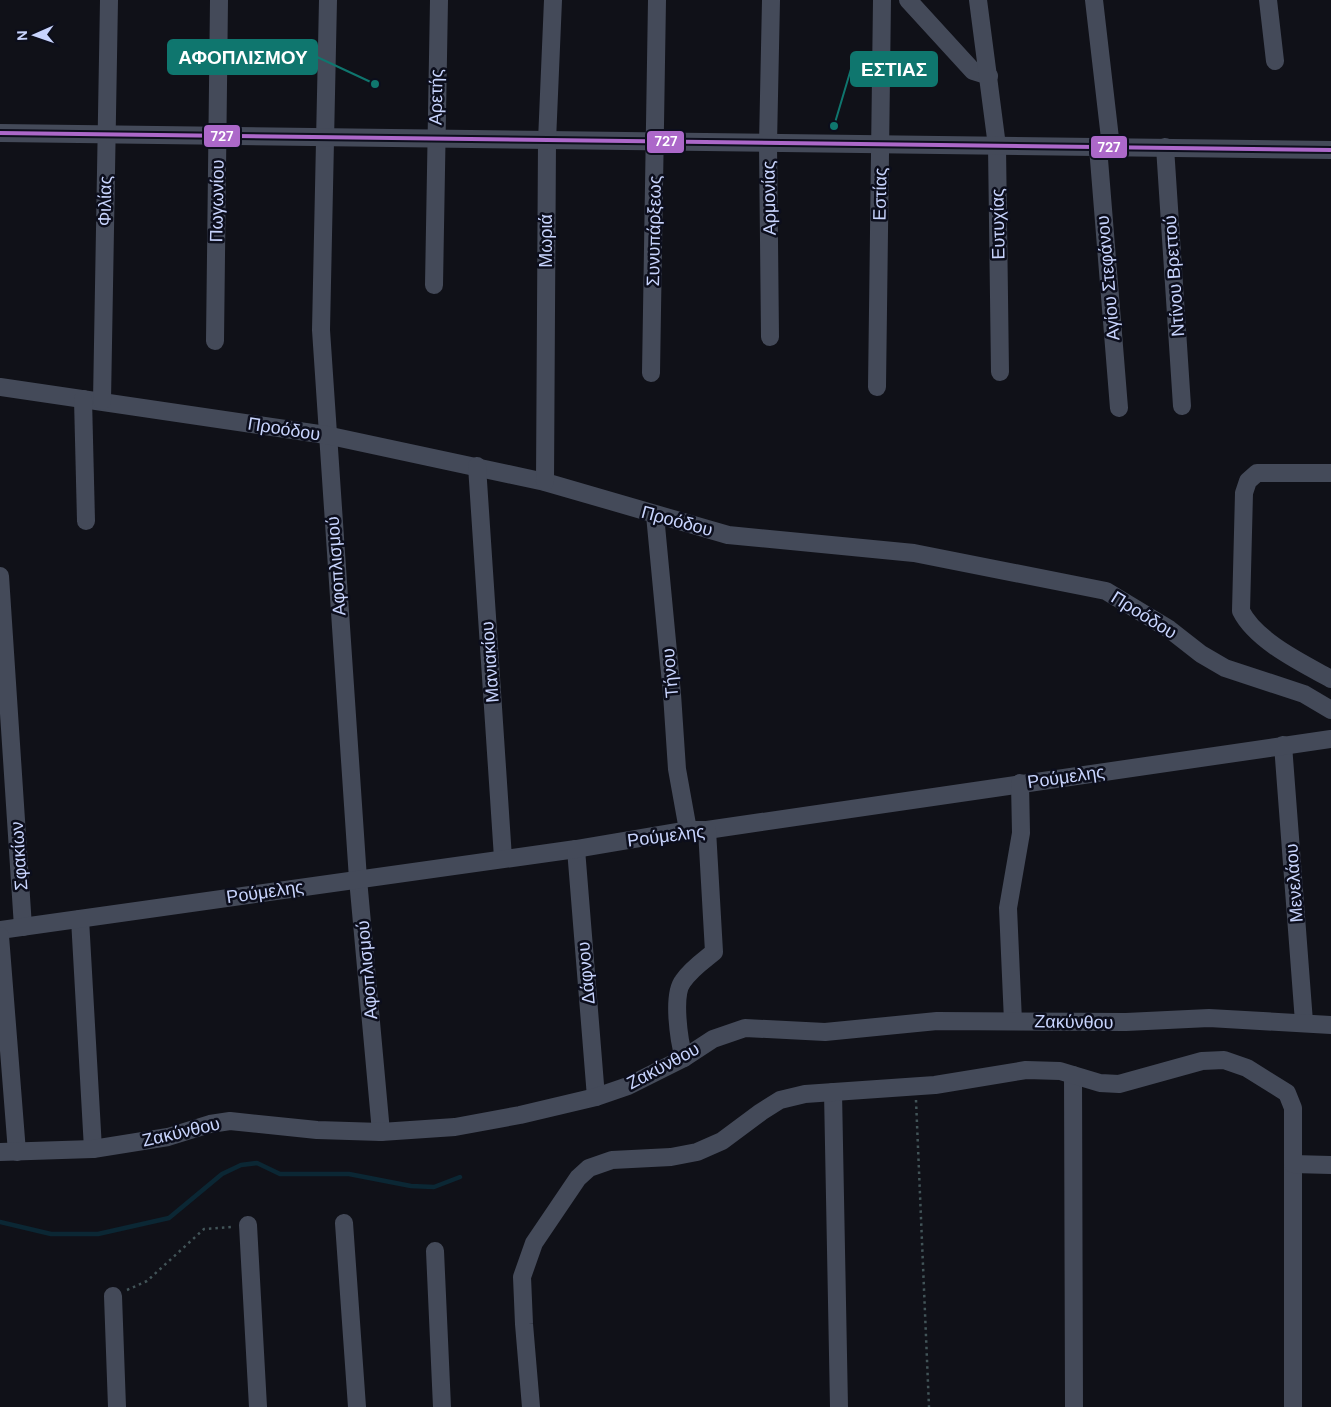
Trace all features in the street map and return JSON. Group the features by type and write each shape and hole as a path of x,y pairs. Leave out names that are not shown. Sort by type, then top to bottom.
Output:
{"street":[{"name":"Φιλίας","path":"102,401 109,0"},
{"name":"Πωγωνίου","path":"214,341 219,0"},
{"name":"Αφοπλισμού","path":"328,0 321,330 326,435 358,879 381,1132"},
{"name":"Αρετής","path":"434,284 435,140 439,0"},
{"name":"Μωριά","path":"545,482 547,141 553,0"},
{"name":"Συνυπάρξεως","path":"651,373 657,0"},
{"name":"Αρμονίας","path":"770,337 768,144 771,0"},
{"name":"Εστίας","path":"877,387 882,0"},
{"path":"908,0 973,71 989,76"},
{"name":"Ευτυχίας","path":"978,0 997,146 1000,372"},
{"name":"Αγίου Στεφάνου","path":"1094,0 1119,408"},
{"path":"1268,0 1275,61"},
{"path":"0,134 1331,150"},
{"name":"Ντίνου Βρεττού","path":"1165,147 1182,406"},
{"name":"Προόδου","path":"0,387 326,435 545,482 656,516 728,535 914,553 1106,591 1169,628 1201,654 1225,668 1304,694 1331,710"},
{"path":"83,399 86,522"},
{"name":"Μανιακίου","path":"477,466 503,858"},
{"path":"1331,473 1257,474 1248,481 1244,493 1241,611 1247,624 1294,659 1331,679"},
{"name":"Τήνου","path":"656,516 677,769 688,830"},
{"name":"Σφακίων","path":"0,576 23,927"},
{"name":"Ρούμελης","path":"0,930 1331,739"},
{"name":"Μενελάου","path":"1283,745 1304,1022"},
{"path":"1013,1020 1008,908 1021,833 1020,784"},
{"path":"684,1058 679,1034 678,1005 681,983 696,966 714,952 707,830"},
{"name":"Δάφνου","path":"576,848 596,1097"},
{"path":"80,919 93,1148"},
{"path":"0,936 9,1152"},
{"name":"Ζακύνθου","path":"9,1152 93,1148 168,1137 210,1124 230,1121 317,1130 381,1132 455,1127 520,1115 596,1097 628,1086 684,1058 713,1038 745,1028 825,1032 929,1022 1013,1020 1126,1022 1209,1018 1331,1025"},
{"path":"532,1407 524,1324 522,1277 534,1243 583,1172 612,1160 672,1157 697,1152 722,1141 780,1100 805,1094 916,1086 1026,1070 1050,1070 1073,1074 1100,1083 1119,1084 1202,1061 1212,1060 1234,1062 1280,1087 1292,1100 1294,1121 1292,1164 1294,1407"},
{"path":"1073,1074 1074,1407"},
{"path":"833,1092 839,1407"},
{"path":"1292,1164 1331,1165"},
{"path":"344,1223 357,1407"},
{"path":"248,1225 258,1407"},
{"path":"435,1251 442,1407"},
{"path":"114,1296 117,1407"}],"path":[{"path":"916,1086 929,1407"},
{"path":"114,1296 147,1281 204,1230 248,1225"}],"waterway":[{"path":"0,1222 51,1234 98,1234 169,1218 222,1174 241,1165 257,1163 280,1174 349,1174 411,1186 434,1187 460,1177"}],"transit line":[{"name":"727","path":"0,133 1331,150"}],"place":[{"name":"ΑΦΟΠΛΙΣΜΟΥ","path":"375,84"},
{"name":"ΕΣΤΙΑΣ","path":"834,126"}]}
